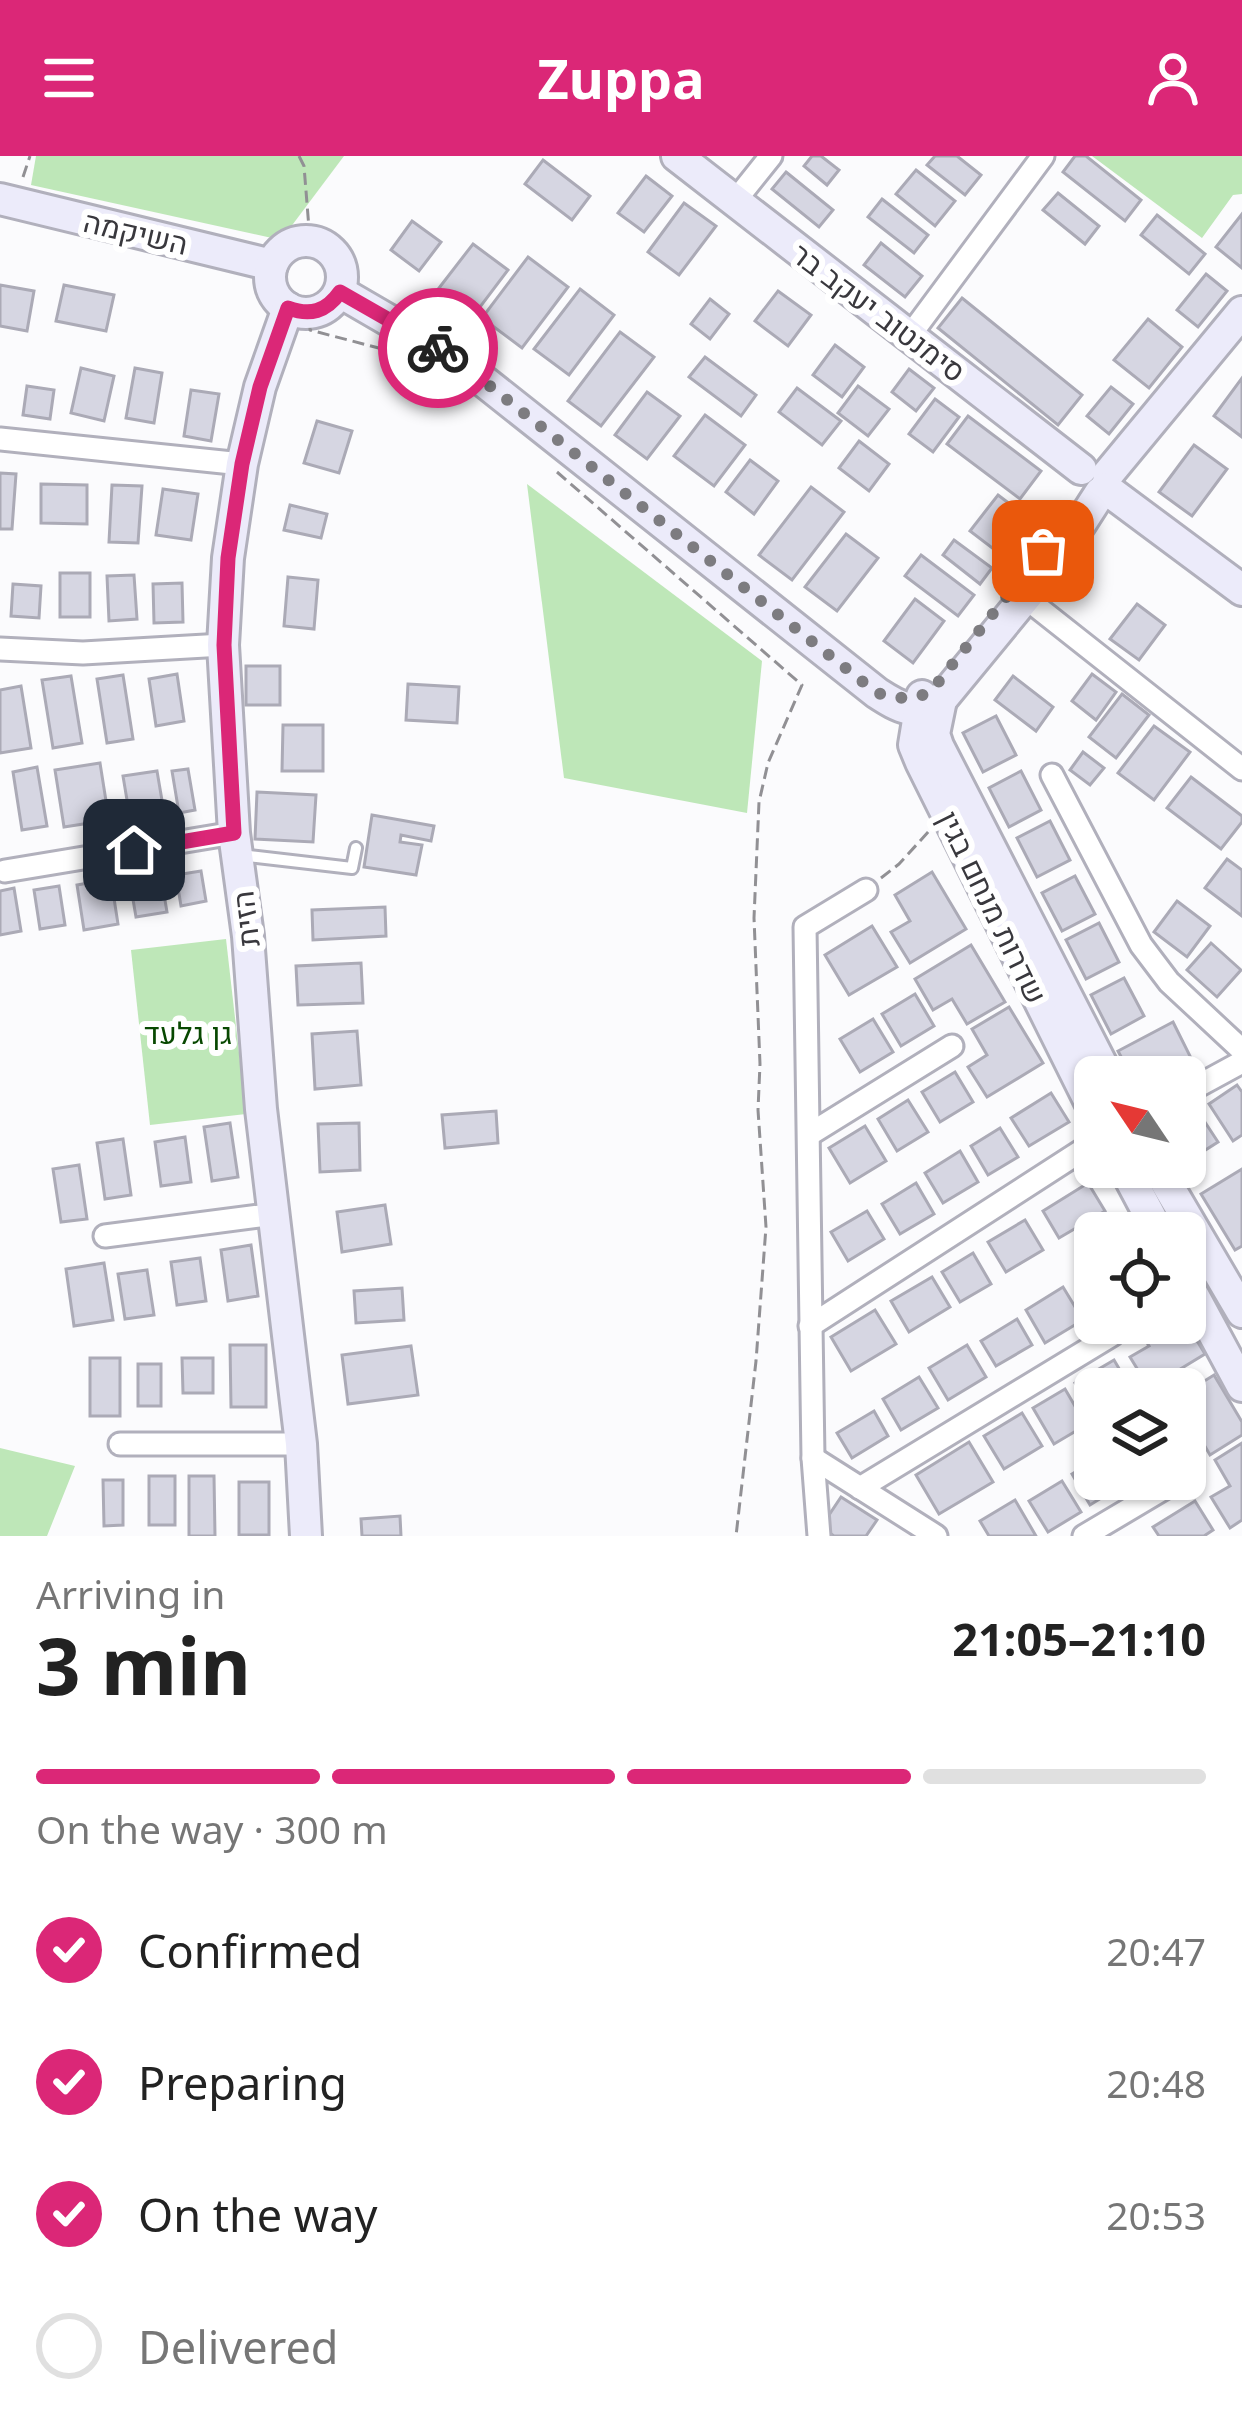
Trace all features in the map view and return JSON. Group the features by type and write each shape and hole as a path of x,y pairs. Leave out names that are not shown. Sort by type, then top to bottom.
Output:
{"street":[{"name":"סימנטוב יעקב בר","path":"677,156 1095,483 1242,590"},
{"path":"735,202 771,156"},
{"path":"910,334 1043,156"},
{"name":"השיקמה","path":"0,200 272,265"},
{"path":"310,241 319,242 336,256 342,268 340,292 318,311 299,310 276,297 270,284 276,256 290,244 310,241"},
{"path":"340,292 457,360 877,693 928,702 932,690 972,642 1019,593 1043,551 1095,483 1242,312"},
{"name":"הזית","path":"299,310 260,387 242,464 228,558 224,645 235,844 301,1444 306,1536"},
{"path":"0,439 242,464"},
{"path":"1019,593 1242,769"},
{"path":"0,649 83,653 224,645"},
{"name":"שדרות מנחם בגין","path":"928,702 914,745 1074,1070"},
{"name":"שדרות מנחם בגין","path":"928,702 938,746 1097,1056"},
{"path":"1052,775 1141,945 1169,982 1242,1050"},
{"path":"4,871 235,844"},
{"path":"819,1536 813,1458 806,927 866,890"},
{"path":"810,1134 952,1046"},
{"path":"1206,1081 1242,1061"},
{"path":"811,1325 1074,1156"},
{"path":"1169,1188 1242,1312"},
{"path":"104,1236 275,1214"},
{"path":"1206,1319 1242,1386"},
{"path":"860,1488 1097,1344"},
{"path":"120,1444 301,1444"},
{"path":"813,1458 936,1536"},
{"path":"1084,1536 1144,1500"}],"lane":[{"path":"235,844 352,868 356,848"}],"path":[{"path":"299,156 304,166 310,241"},
{"path":"299,310 310,330 405,355"},
{"path":"549,465 802,685 768,763 759,802 754,918 766,1227 736,1536"},
{"path":"866,890 947,816"}],"green space":[{"path":"36,156 344,156 281,240 31,185"},
{"path":"1092,156 1242,156 1242,194 1233,195 1202,238"},
{"path":"527,484 762,661 747,813 564,778"},
{"name":"גן גלעד","path":"226,939 246,1114 150,1125 131,950"},
{"path":"0,1448 75,1466 47,1536 0,1536"}],"building":[{"path":"812,156 821,156 839,170 827,185 804,166"},
{"path":"935,156 957,156 981,175 965,195 927,165"},
{"path":"1075,156 1086,156 1141,200 1125,221 1063,172"},
{"path":"543,160 590,196 572,220 525,184"},
{"path":"916,170 955,201 935,226 896,194"},
{"path":"786,172 833,210 819,227 772,189"},
{"path":"646,176 672,196 644,232 618,213"},
{"path":"1058,193 1099,226 1085,244 1043,210"},
{"path":"882,199 928,235 914,253 868,217"},
{"path":"684,203 716,226 679,275 648,252"},
{"path":"1242,214 1242,268 1216,247"},
{"path":"1157,215 1205,254 1189,274 1141,235"},
{"path":"412,221 441,242 419,271 391,250"},
{"path":"881,243 922,276 905,297 864,265"},
{"path":"473,244 508,270 474,315 439,288"},
{"path":"528,257 568,287 522,348 482,318"},
{"path":"1206,274 1227,291 1198,327 1177,310"},
{"path":"0,285 34,291 27,331 0,326"},
{"path":"64,285 114,295 106,331 56,321"},
{"path":"580,289 614,315 569,375 534,349"},
{"path":"778,291 811,315 788,346 755,321"},
{"path":"962,298 1082,395 1058,425 938,328"},
{"path":"710,299 729,314 710,339 691,324"},
{"path":"1148,319 1182,347 1149,388 1114,360"},
{"path":"620,332 654,357 601,426 568,401"},
{"path":"835,345 864,367 842,397 813,375"},
{"path":"705,357 756,395 741,416 689,377"},
{"path":"81,368 114,376 104,421 71,413"},
{"path":"135,368 162,373 154,423 126,418"},
{"path":"909,369 934,388 916,411 892,392"},
{"path":"1242,378 1242,437 1214,416"},
{"path":"27,386 54,390 50,419 23,415"},
{"path":"858,386 889,409 868,436 838,413"},
{"path":"1111,387 1133,404 1109,434 1087,416"},
{"path":"797,388 841,421 822,445 779,412"},
{"path":"191,390 219,394 211,441 184,436"},
{"path":"647,392 680,416 647,459 615,435"},
{"path":"935,399 959,417 933,452 909,434"},
{"path":"705,415 745,445 714,486 674,456"},
{"path":"968,416 1041,471 1020,499 947,444"},
{"path":"317,421 352,431 339,473 304,463"},
{"path":"859,441 889,464 869,491 839,468"},
{"path":"1194,445 1227,469 1192,516 1159,492"},
{"path":"750,460 778,481 754,514 726,492"},
{"path":"0,473 16,474 12,529 0,529"},
{"path":"41,484 87,485 87,524 41,523"},
{"path":"112,485 142,486 138,543 109,542"},
{"path":"811,487 844,512 792,580 759,555"},
{"path":"163,489 198,494 191,540 156,535"},
{"path":"998,495 1031,520 1004,557 970,531"},
{"path":"290,505 327,514 321,538 284,530"},
{"path":"846,534 878,558 837,611 805,587"},
{"path":"954,540 992,568 980,584 943,555"},
{"path":"921,555 974,595 958,616 905,576"},
{"path":"60,573 90,573 90,617 60,617"},
{"path":"134,575 137,619 109,621 107,576"},
{"path":"288,577 318,580 314,629 284,626"},
{"path":"182,583 183,622 154,623 153,584"},
{"path":"13,584 41,586 39,618 11,616"},
{"path":"915,599 944,621 913,663 884,641"},
{"path":"1137,604 1165,625 1139,660 1110,639"},
{"path":"246,666 280,666 280,705 246,705"},
{"path":"177,674 184,721 156,726 149,679"},
{"path":"1092,674 1116,692 1096,720 1072,701"},
{"path":"123,675 133,739 107,743 97,679"},
{"path":"71,676 82,743 53,748 42,680"},
{"path":"1013,676 1053,707 1036,731 995,700"},
{"path":"408,684 459,687 457,723 406,720"},
{"path":"21,686 31,748 0,753 0,690"},
{"path":"1122,694 1149,715 1116,758 1089,737"},
{"path":"996,716 1016,755 983,772 963,733"},
{"path":"283,725 323,725 323,771 282,771"},
{"path":"1154,726 1190,752 1154,800 1118,773"},
{"path":"1083,752 1104,768 1090,785 1070,770"},
{"path":"100,763 109,820 64,827 55,770"},
{"path":"37,767 47,826 22,830 13,772"},
{"path":"188,769 195,810 179,813 172,771"},
{"path":"157,771 165,818 131,824 123,776"},
{"path":"1021,771 1041,810 1009,827 989,788"},
{"path":"1191,777 1242,816 1221,849 1167,808"},
{"path":"257,792 316,795 313,842 255,839"},
{"path":"372,815 434,826 431,841 401,835 400,842 422,845 416,875 364,867"},
{"path":"1050,821 1070,860 1037,877 1017,838"},
{"path":"1227,859 1242,870 1242,916 1205,888"},
{"path":"160,871 167,912 136,917 129,876"},
{"path":"201,871 206,901 181,906 176,875"},
{"path":"932,872 966,929 910,963 891,932 910,921 895,895"},
{"path":"1075,876 1095,914 1062,931 1042,893"},
{"path":"111,879 118,924 84,930 77,885"},
{"path":"59,886 65,925 40,929 34,890"},
{"path":"14,888 21,931 0,935 0,891"},
{"path":"1177,901 1210,926 1187,957 1154,932"},
{"path":"385,907 386,936 313,940 312,910"},
{"path":"1099,923 1119,962 1086,979 1066,940"},
{"path":"872,926 897,967 849,995 825,955"},
{"path":"1211,943 1241,970 1217,997 1187,970"},
{"path":"971,945 1005,1002 967,1024 952,999 933,1010 915,979"},
{"path":"361,963 363,1003 298,1005 296,966"},
{"path":"1124,978 1144,1016 1111,1034 1091,995"},
{"path":"915,994 934,1026 901,1046 882,1014"},
{"path":"1009,1007 1043,1063 987,1097 968,1067 987,1055 972,1029"},
{"path":"873,1019 893,1052 860,1072 840,1039"},
{"path":"1173,1022 1190,1056 1121,1056 1118,1051"},
{"path":"357,1031 361,1085 315,1089 312,1034"},
{"path":"955,1072 973,1102 940,1122 922,1092"},
{"path":"1237,1085 1242,1092 1242,1135 1233,1141 1209,1104"},
{"path":"1051,1093 1069,1122 1029,1146 1011,1118"},
{"path":"908,1100 928,1132 897,1151 878,1119"},
{"path":"496,1111 498,1143 445,1148 442,1115"},
{"path":"230,1123 238,1177 212,1181 204,1127"},
{"path":"359,1123 360,1170 320,1172 318,1124"},
{"path":"1206,1124 1218,1142 1206,1150"},
{"path":"865,1126 886,1161 850,1183 829,1148"},
{"path":"1000,1128 1018,1157 988,1175 971,1146"},
{"path":"185,1137 191,1182 161,1186 155,1142"},
{"path":"123,1139 131,1195 105,1199 97,1143"},
{"path":"960,1151 978,1182 943,1203 925,1173"},
{"path":"79,1165 87,1219 61,1222 53,1169"},
{"path":"1242,1169 1242,1246 1235,1250 1201,1194"},
{"path":"916,1183 934,1214 900,1234 882,1204"},
{"path":"1080,1188 1091,1188 1105,1211 1074,1212 1074,1229 1059,1238 1043,1211"},
{"path":"385,1205 391,1244 342,1252 337,1212"},
{"path":"867,1211 884,1239 848,1261 831,1232"},
{"path":"1025,1220 1043,1250 1006,1272 988,1242"},
{"path":"251,1245 258,1296 228,1301 221,1250"},
{"path":"973,1253 991,1284 960,1302 942,1272"},
{"path":"200,1258 206,1301 177,1305 171,1262"},
{"path":"104,1263 113,1320 74,1326 66,1269"},
{"path":"147,1270 154,1315 125,1319 118,1274"},
{"path":"932,1277 950,1307 909,1332 891,1301"},
{"path":"1063,1287 1074,1305 1074,1325 1045,1343 1026,1310"},
{"path":"402,1288 404,1320 356,1323 354,1291"},
{"path":"875,1310 896,1344 851,1371 831,1337"},
{"path":"1017,1319 1032,1345 996,1366 981,1341"},
{"path":"1199,1344 1205,1354 1182,1368 1137,1368 1130,1357 1149,1346"},
{"path":"230,1345 266,1345 266,1407 231,1407"},
{"path":"967,1345 986,1377 948,1400 929,1368"},
{"path":"411,1346 418,1395 348,1404 342,1355"},
{"path":"90,1358 120,1358 120,1416 90,1416"},
{"path":"182,1358 213,1358 213,1393 183,1393"},
{"path":"138,1364 161,1364 161,1406 138,1406"},
{"path":"1214,1375 1242,1422 1242,1435 1210,1455 1206,1448 1206,1380"},
{"path":"919,1377 938,1408 901,1430 883,1399"},
{"path":"1065,1389 1074,1404 1074,1432 1054,1444 1033,1408"},
{"path":"874,1411 888,1436 852,1458 837,1433"},
{"path":"1022,1413 1042,1446 1004,1469 984,1436"},
{"path":"969,1442 993,1482 939,1514 916,1475"},
{"path":"1242,1443 1242,1520 1230,1528 1211,1497 1230,1486 1215,1460"},
{"path":"149,1476 175,1476 175,1525 149,1525"},
{"path":"189,1476 214,1476 215,1536 189,1536"},
{"path":"103,1480 123,1480 123,1525 104,1526"},
{"path":"1062,1481 1081,1512 1048,1532 1029,1501"},
{"path":"239,1482 269,1482 269,1535 239,1535"},
{"path":"841,1497 877,1520 866,1536 834,1536 821,1527"},
{"path":"1015,1500 1036,1536 989,1536 980,1521"},
{"path":"1195,1501 1213,1530 1204,1536 1159,1536 1153,1527"},
{"path":"400,1516 401,1536 362,1536 361,1519"}],"way so far":[{"path":"438,348 877,693 910,698 932,690 1043,551"}],"route":[{"path":"134,850 234,833 224,645 228,558 260,387 288,308 304,314 318,311 340,292 438,348"}]}
